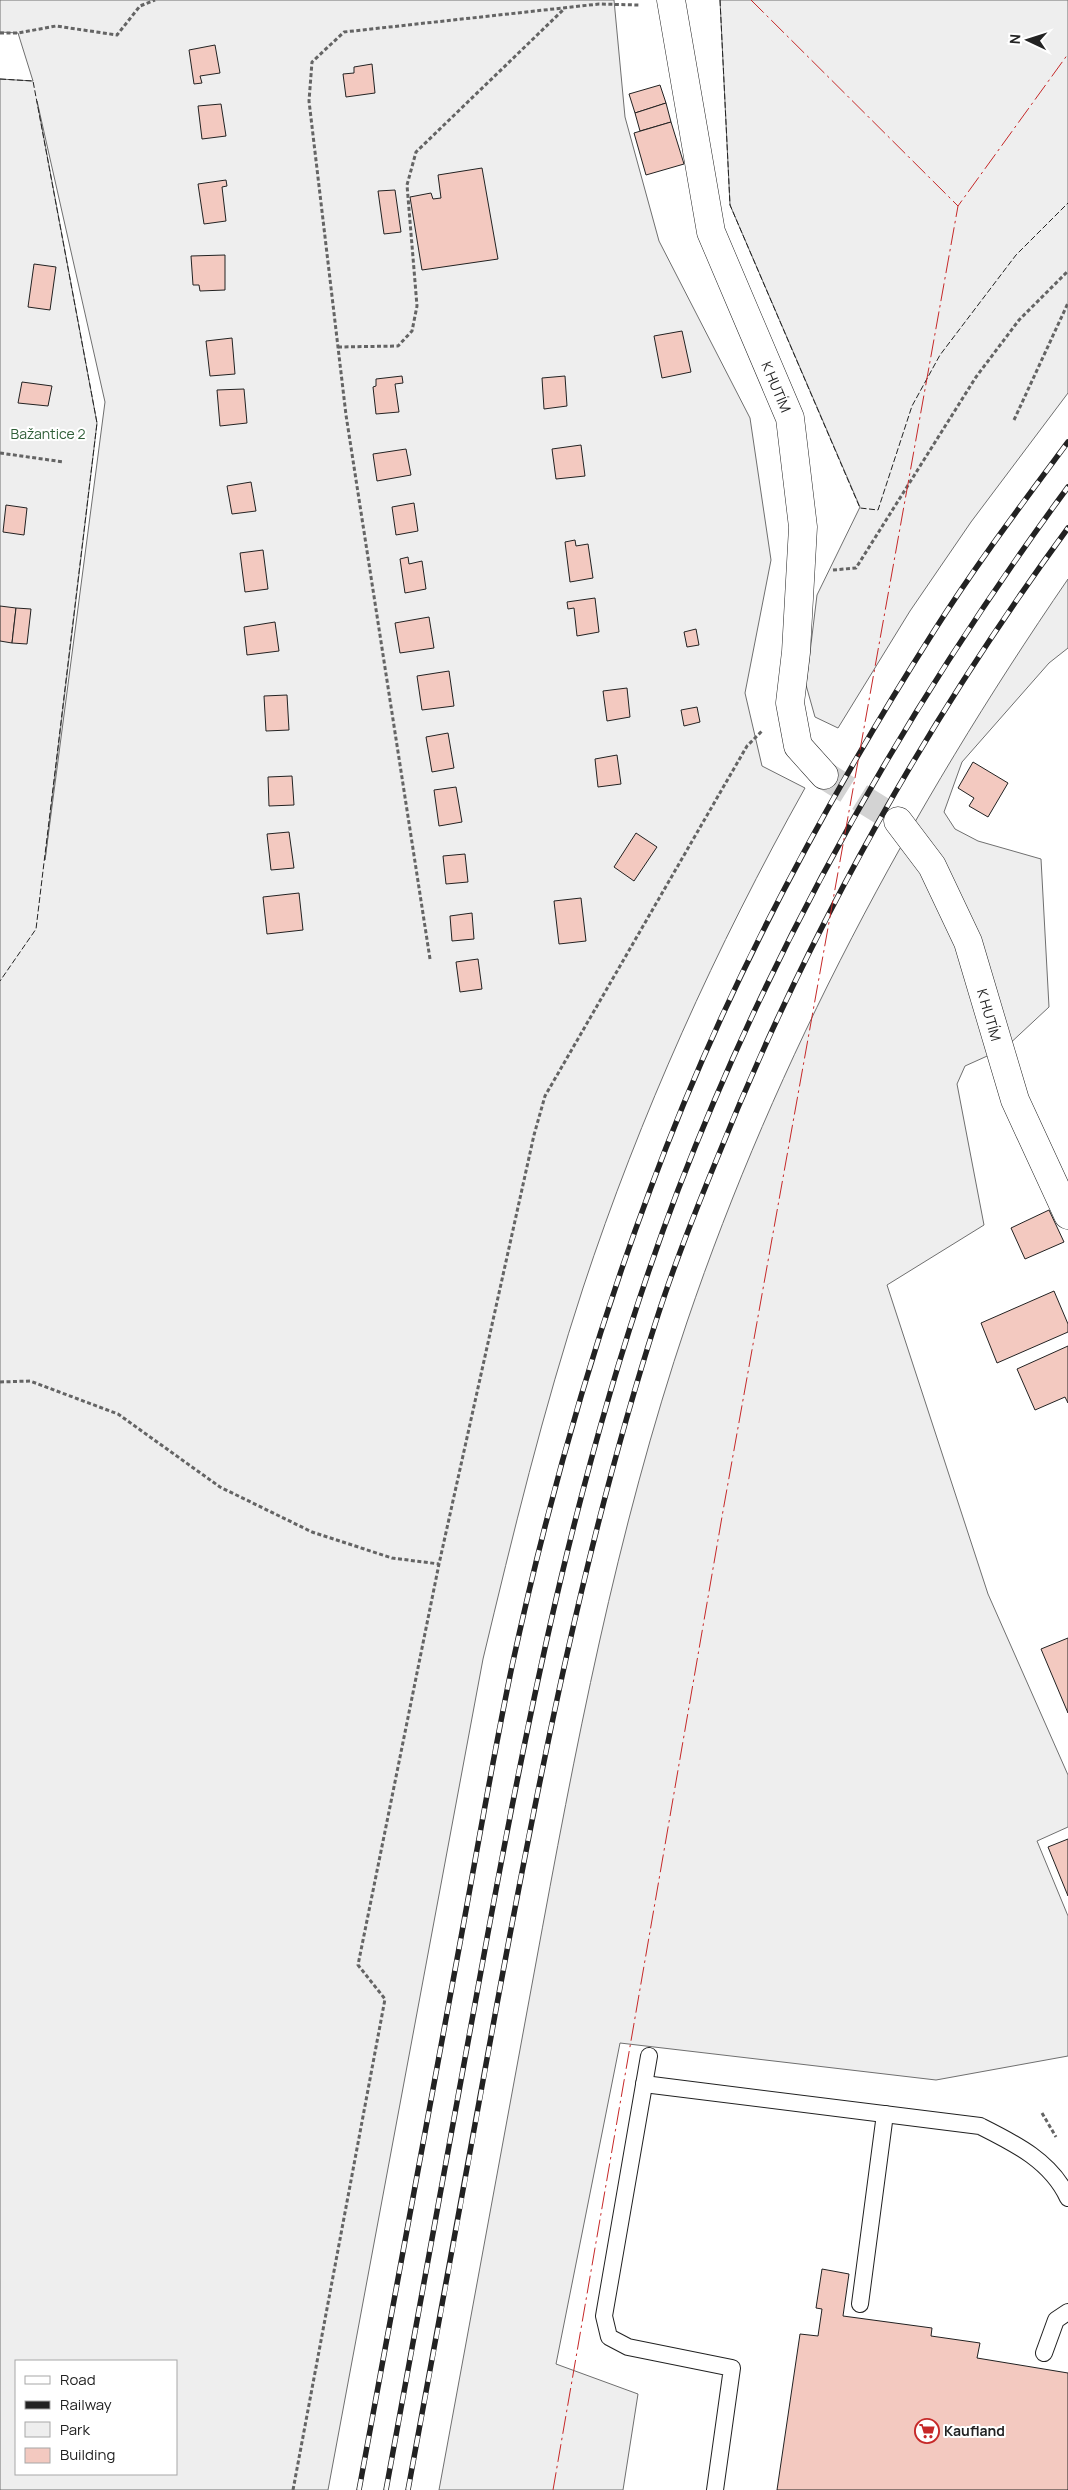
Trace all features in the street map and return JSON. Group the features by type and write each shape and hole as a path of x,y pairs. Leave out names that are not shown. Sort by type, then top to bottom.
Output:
{"street":[{"name":"K HUTÍM","path":"672,3 711,232 790,418 803,527 796,652 790,703 798,746 824,776"},
{"name":"K HUTÍM","path":"898,821 932,866 968,942 1015,1100 1068,1215"}],"lane":[{"path":"649,2056 604,2316 609,2337 628,2347 732,2368 715,2490"},
{"path":"644,2084 980,2126 1026,2150 1062,2185 1068,2198"},
{"path":"860,2304 885,2114"},
{"path":"1044,2353 1056,2320 1068,2312"}],"path":[{"path":"0,33 18,33 56,26 117,35 140,6 155,0"},
{"path":"430,959 346,415 309,101 312,62 344,32 599,4 672,3"},
{"path":"338,346 398,346 412,332 417,306 407,185 416,152 563,9"},
{"path":"801,573 856,568 976,376 1019,320 1068,271"},
{"path":"1014,420 1068,303"},
{"path":"0,454 64,462"},
{"path":"294,2490 385,1999 358,1965 439,1564 534,1135 545,1096 746,746 790,703"},
{"path":"0,1382 30,1381 118,1414 220,1487 312,1532 392,1558 439,1564"},
{"path":"1042,2113 1058,2141"}],"green space":[{"name":"Bažantice 2","path":"0,0 614,0 625,117 659,241 750,418 771,560 745,693 762,766 805,788 772,848 711,970 682,1033 629,1159 605,1223 568,1334 542,1426 483,1659 328,2490 0,2490 0,79 33,81 18,33 0,32","holes":["37,101 105,402 45,860 97,423"]},
{"path":"720,0 1068,0 1068,393 971,522 910,611 838,728 815,717 806,685 817,595 860,507 730,205"},
{"path":"1068,579 1068,648 1049,663 962,762 944,812 955,829 978,841 1041,859 1049,1007 1005,1048 965,1066 957,1084 984,1225 887,1285 988,1594 1068,1775 1068,1827 1037,1841 1068,1916 1068,2056 936,2080 620,2043 556,2364 638,2394 623,2490 439,2490 550,1886 599,1642 639,1481 687,1322 723,1223 762,1126 805,1031 852,937 954,755"}],"building":[{"path":"215,45 220,73 200,76 202,83 194,84 189,50"},
{"path":"372,64 375,93 346,97 343,74 354,73 354,67"},
{"path":"660,85 666,103 635,113 629,94"},
{"path":"666,103 671,122 640,131 635,113"},
{"path":"221,104 226,136 202,139 198,106"},
{"path":"671,122 684,164 646,175 634,133"},
{"path":"482,168 498,259 422,270 410,197 431,193 433,199 441,198 438,175"},
{"path":"226,180 227,186 222,187 226,221 204,224 198,184"},
{"path":"395,190 401,232 384,234 378,191"},
{"path":"225,255 225,290 200,291 199,285 193,285 191,256"},
{"path":"34,264 56,267 50,310 28,307"},
{"path":"682,331 691,372 662,378 654,336"},
{"path":"232,338 235,374 210,376 206,341"},
{"path":"402,376 403,383 395,384 399,412 376,414 373,387 376,386 376,379"},
{"path":"565,376 567,406 544,409 542,378"},
{"path":"22,382 52,386 48,406 18,403"},
{"path":"244,389 247,423 220,426 217,390"},
{"path":"581,445 585,476 556,479 552,449"},
{"path":"406,449 411,475 377,481 373,454"},
{"path":"251,482 256,511 232,514 227,486"},
{"path":"414,503 418,531 396,535 392,507"},
{"path":"6,505 27,508 24,535 3,532"},
{"path":"575,540 576,546 588,544 593,578 570,582 565,542"},
{"path":"263,550 268,589 245,592 240,553"},
{"path":"408,557 409,564 422,561 426,589 405,593 400,559"},
{"path":"595,598 599,632 577,636 574,608 568,609 567,602"},
{"path":"0,606 16,608 12,643 0,641"},
{"path":"16,608 31,609 27,644 12,643"},
{"path":"429,617 434,648 400,653 395,623"},
{"path":"275,622 279,651 247,655 244,627"},
{"path":"696,629 699,645 687,647 684,632"},
{"path":"449,671 454,706 422,710 417,676"},
{"path":"627,688 630,717 607,721 603,691"},
{"path":"287,695 289,730 266,731 264,696"},
{"path":"697,707 700,722 684,726 681,710"},
{"path":"448,733 454,768 432,772 426,737"},
{"path":"617,755 621,784 598,787 595,759"},
{"path":"973,762 1008,783 988,817 969,806 974,798 958,788"},
{"path":"292,776 294,805 269,806 268,777"},
{"path":"456,787 462,822 439,826 434,790"},
{"path":"289,832 294,868 271,870 267,834"},
{"path":"636,833 657,847 634,881 614,867"},
{"path":"465,854 468,882 446,884 443,856"},
{"path":"299,893 303,930 267,934 263,897"},
{"path":"581,898 586,941 559,944 554,901"},
{"path":"472,913 474,939 452,941 450,916"},
{"path":"478,959 482,989 460,992 456,962"},
{"path":"1049,1210 1064,1242 1025,1259 1011,1228"},
{"path":"1054,1291 1068,1324 1068,1332 997,1363 981,1323"},
{"path":"1068,1346 1068,1403 1065,1397 1035,1410 1017,1369"},
{"path":"1068,1638 1068,1713 1041,1649"},
{"path":"1068,1839 1068,1896 1048,1847"},
{"name":"Kaufland","path":"822,2269 849,2274 843,2316 932,2328 931,2336 980,2343 977,2358 1068,2373 1068,2490 777,2490 800,2334 818,2336 822,2309 816,2308"}],"tunnel":[{"path":"824,775 898,821"}],"railway":[{"path":"359,2490 512,1666 540,1546 572,1426 629,1248 678,1117 709,1045 742,973 814,834 852,765 950,607 999,535 1068,442"},
{"path":"386,2490 499,1872 539,1674 586,1478 613,1381 644,1285 678,1190 716,1097 802,914 900,738 1010,569 1068,487"},
{"path":"408,2490 530,1830 566,1658 586,1572 631,1402 664,1298 700,1200 751,1077 829,913 872,833 965,678 1068,528"}],"fence":[{"path":"720,0 730,205 860,508 878,510 912,406 940,355 1016,255 1068,203"},
{"path":"0,79 33,81 97,423 36,929 0,981"}],"power":[{"path":"751,0 958,206"},
{"path":"553,2490 723,1511 958,206 1068,54"}],"place":[{"name":"Kaufland","path":"927,2431"}]}
